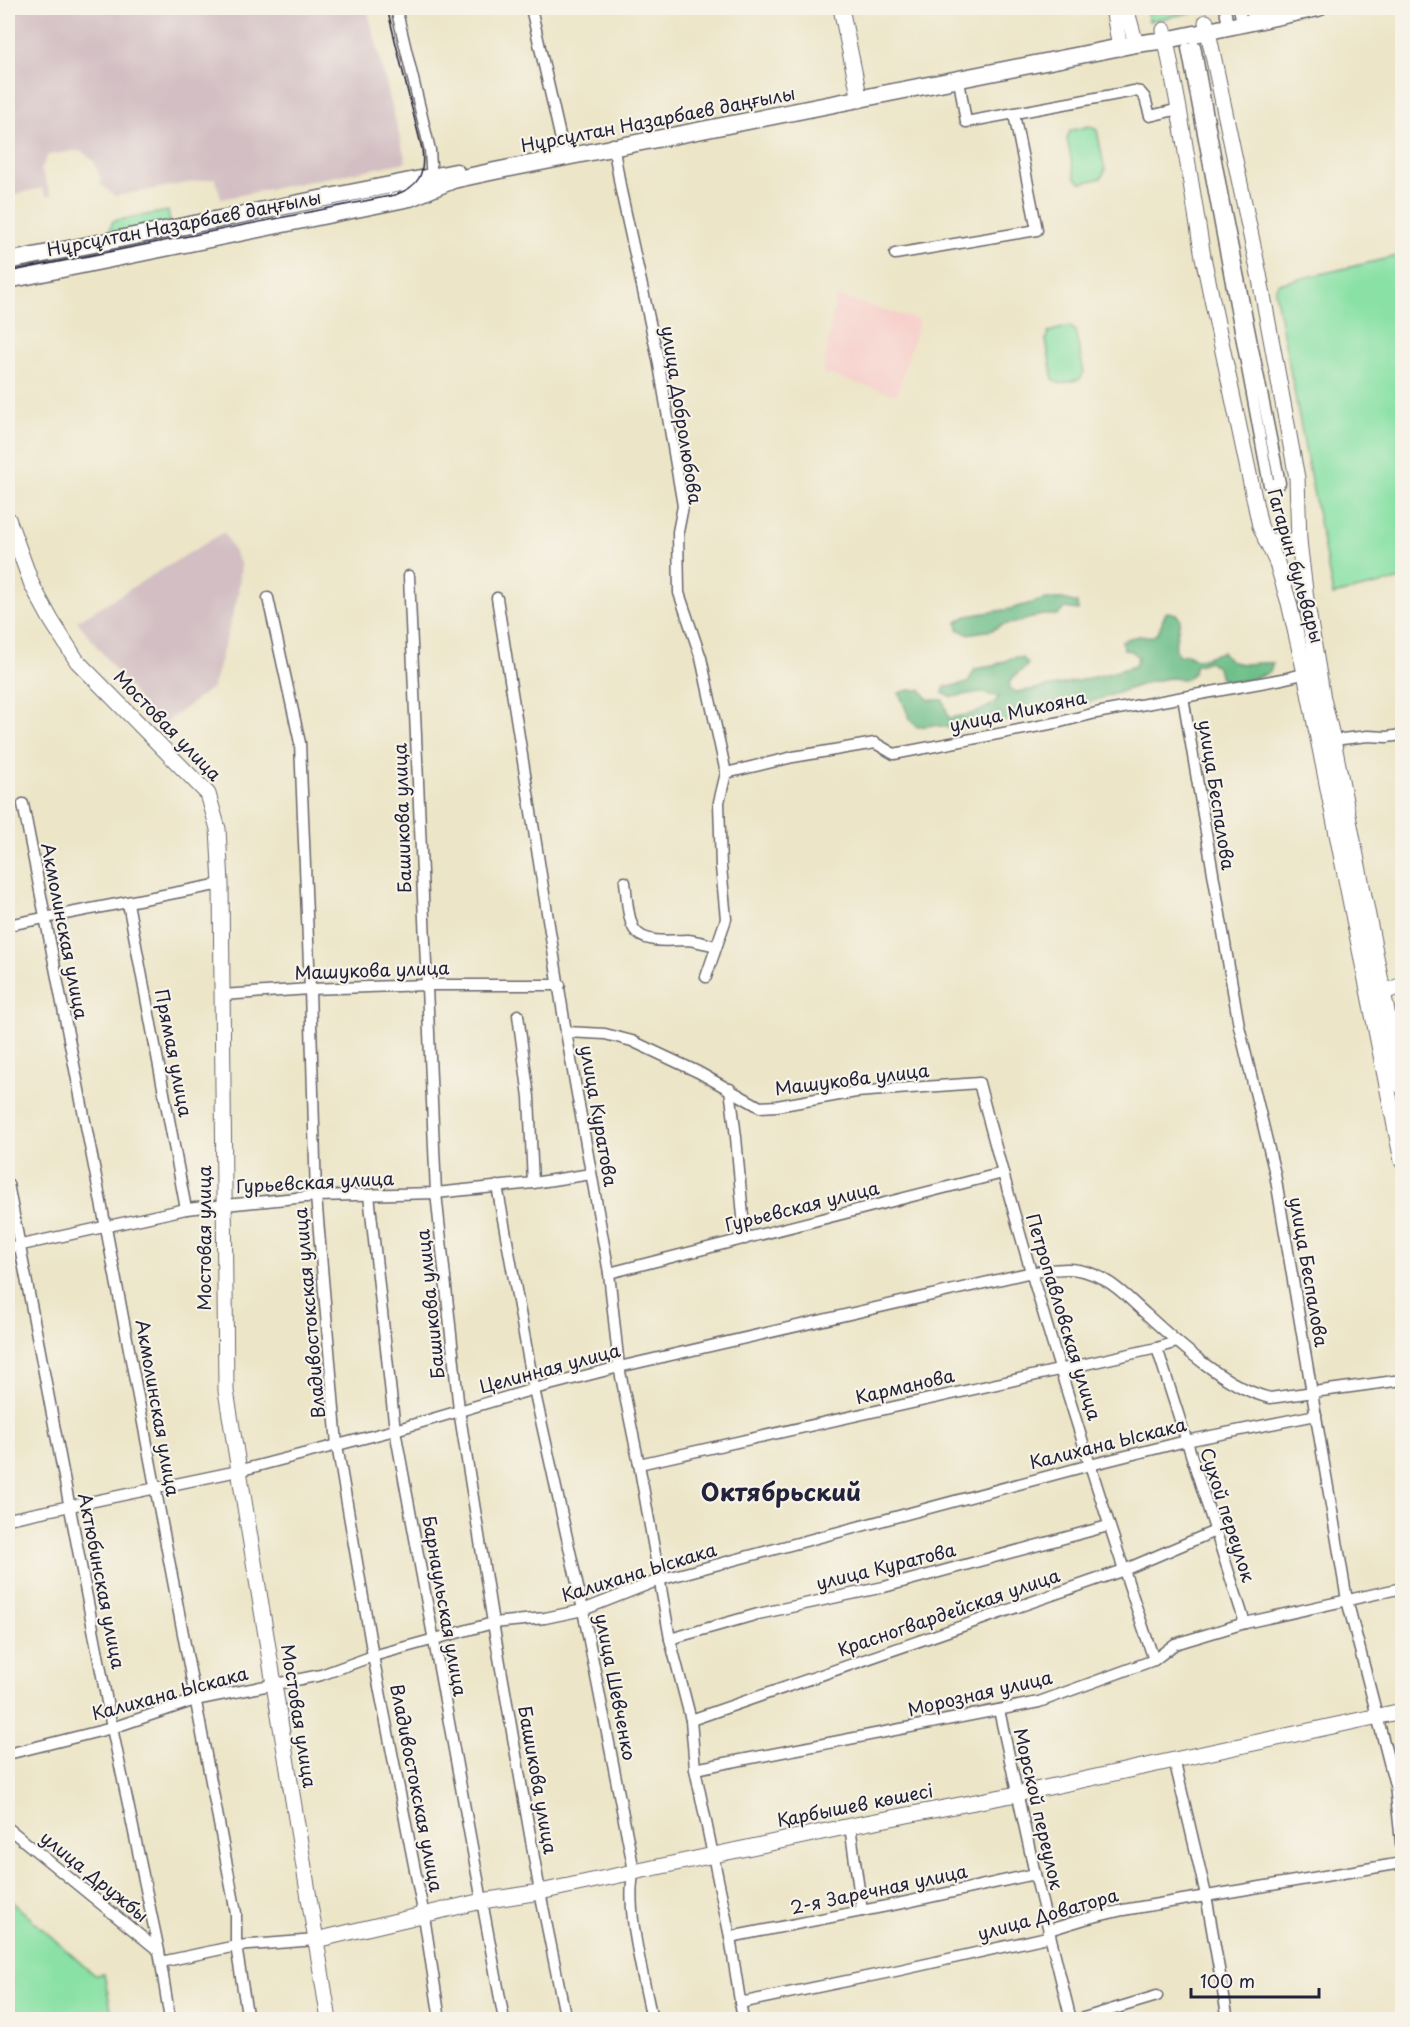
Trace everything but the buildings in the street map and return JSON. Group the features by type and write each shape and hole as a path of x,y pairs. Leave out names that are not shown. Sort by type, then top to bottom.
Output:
{"main road":[{"path":"840,8 859,96"},
{"path":"1113,8 1127,42"},
{"path":"1126,8 1127,42"},
{"name":"Нұрсұлтан Назарбаев даңғылы","path":"8,261 410,182 461,178 613,144 1127,42 1166,41 1208,32 1234,16 1269,8"},
{"name":"Нұрсұлтан Назарбаев даңғылы","path":"1234,16 1317,8"},
{"name":"Гагарин бульвары","path":"1208,32 1259,274 1297,478 1299,542 1312,672 1377,995 1402,1161"},
{"name":"Гагарин бульвары","path":"1166,41 1203,257 1260,526 1277,563 1323,699 1379,972 1377,995 1402,1087"},
{"name":"Нұрсұлтан Назарбаев даңғылы","path":"859,96 959,80 1127,42"},
{"name":"Нұрсұлтан Назарбаев даңғылы","path":"8,280 410,198 432,182 563,149 613,144"},
{"name":"Мостовая улица","path":"8,519 32,585 77,661 208,794 218,830 221,884 226,1391 329,2019"},
{"path":"1266,541 1299,542"},
{"path":"1379,972 1394,977 1402,976"},
{"path":"1377,995 1402,985"},
{"name":"Қарбышев көшесі","path":"316,1940 482,1901 540,1892 850,1826 1017,1794 1402,1711"}],"street":[{"path":"396,8 430,150 432,182"},
{"path":"531,8 563,149"},
{"path":"1191,47 1208,32"},
{"path":"1166,41 1191,47"},
{"path":"1191,47 1252,372 1269,485 1280,483 1252,372"},
{"path":"959,80 966,122 1134,91 1140,92 1145,98 1150,116 1179,109"},
{"path":"895,254 1037,230 1014,114"},
{"name":"улица Добролюбова","path":"613,144 621,192 658,359 683,506 678,532 679,593 702,658 726,773 719,802 721,867 726,919 706,977"},
{"name":"Башикова улица","path":"409,576 436,1193 459,1410 540,1892 566,2019"},
{"name":"Владивостокская улица","path":"268,598 300,742 316,1197 337,1445 373,1656 424,1916 440,2019"},
{"name":"улица Куратова","path":"497,598 566,1032 609,1273 619,1367 670,1639 691,1720 695,1769 730,1937 743,2019"},
{"name":"улица Микояна","path":"726,773 793,757 874,743 894,754 1060,722 1096,712 1282,680 1312,672"},
{"name":"улица Беспалова","path":"1183,698 1239,1026 1275,1174 1347,1600 1395,1785 1402,1852"},
{"path":"1333,740 1368,736 1387,738 1402,735"},
{"name":"Акмолинская улица","path":"23,804 236,1913 236,1946 248,2019"},
{"path":"625,882 634,930 646,938 690,940 716,946"},
{"path":"8,925 221,884"},
{"name":"Прямая улица","path":"128,903 186,1209"},
{"name":"Машукова улица","path":"222,995 426,985 560,985"},
{"path":"518,1016 529,1097 533,1183"},
{"name":"Машукова улица","path":"566,1032 605,1034 632,1041 670,1058 760,1107 855,1092 980,1083"},
{"name":"Петропавловская улица","path":"980,1083 1003,1173 1108,1526 1154,1660"},
{"path":"730,1089 745,1239"},
{"name":"Гурьевская улица","path":"609,1273 1003,1173"},
{"name":"Гурьевская улица","path":"8,1248 186,1209 316,1197 436,1193 533,1183 591,1174"},
{"name":"Актюбинская улица","path":"8,1184 112,1728 160,1957 170,2019"},
{"name":"улица Шевченко","path":"497,1186 534,1389 583,1610 634,1871 632,1910 652,2019"},
{"name":"Барнаульская улица","path":"369,1195 395,1430 504,2019"},
{"name":"Целинная улица","path":"8,1519 238,1471 619,1367 1032,1272 1076,1269 1111,1282 1177,1342 1233,1383 1253,1394 1270,1398 1402,1380"},
{"name":"Карманова","path":"639,1464 1177,1342"},
{"name":"Сухой переулок","path":"1157,1348 1245,1623"},
{"name":"Калихана Ыскака","path":"8,1754 112,1728 195,1700 321,1675 373,1656 493,1623 545,1618 583,1610 659,1581 1090,1465 1186,1441 1316,1415"},
{"name":"улица Куратова","path":"670,1639 758,1614 884,1587 1108,1526"},
{"name":"Красногвардейская улица","path":"691,1720 1124,1570 1215,1531"},
{"name":"Морозная улица","path":"695,1769 1039,1702 1154,1660 1175,1644 1245,1623 1402,1588"},
{"name":"Морской переулок","path":"999,1710 1035,1874 1071,2019"},
{"path":"1174,1759 1206,1895 1228,2019"},
{"path":"850,1826 862,1911"},
{"name":"улица Дружбы","path":"8,1828 160,1957"},
{"name":"улица Доватора","path":"740,2003 1047,1937 1049,1930 1084,1919 1206,1895 1402,1863"},
{"name":"2-я Заречная улица","path":"730,1937 1035,1874"},
{"path":"160,1957 236,1946 316,1940"},
{"path":"1077,2019 1157,1996"}],"shaded area":[{"path":"8,8 367,8 406,162 221,199 215,178 115,196 100,184 94,162 83,152 75,151 48,155 41,170 52,196 46,196 42,188 13,195 12,190 8,192"},
{"path":"836,296 919,320 897,395 823,373"},
{"path":"224,532 241,565 238,595 213,687 160,727 77,621"}],"green space":[{"path":"1146,8 1212,8 1149,21"},
{"path":"1089,126 1097,130 1105,171 1101,178 1082,183 1075,178 1067,139 1070,131"},
{"path":"168,211 170,223 112,235 110,229 113,221"},
{"path":"1402,255 1402,579 1333,595 1275,291 1278,284"},
{"path":"1070,326 1075,331 1084,372 1080,379 1060,384 1053,379 1046,340 1048,332"},
{"path":"1046,599 1063,599 1077,603 1078,610 1066,608 1057,615 1041,615 1001,625 992,630 967,634 958,629 957,622 967,616 1010,609"},
{"path":"1167,612 1176,614 1180,619 1176,643 1179,656 1187,654 1197,660 1222,652 1233,662 1273,663 1270,672 1246,680 1227,680 1221,678 1218,668 1209,661 1195,666 1194,672 1187,679 1169,678 1149,682 1088,703 983,726 951,728 934,725 917,727 909,717 899,693 921,690 929,700 943,700 949,718 983,709 999,697 980,692 952,697 943,693 945,687 968,683 975,669 993,666 1014,657 1023,658 1028,664 1009,683 1011,690 1017,692 1077,681 1135,666 1138,657 1132,651 1124,650 1122,641 1137,636 1153,636 1158,632"},
{"path":"8,1898 94,1975 104,1974 113,2019 8,2019"}],"tram line":[{"path":"8,272 395,195 410,188 421,172 422,149 387,8"}],"district":[{"name":"Октябрьский","path":"781,1493"}]}
